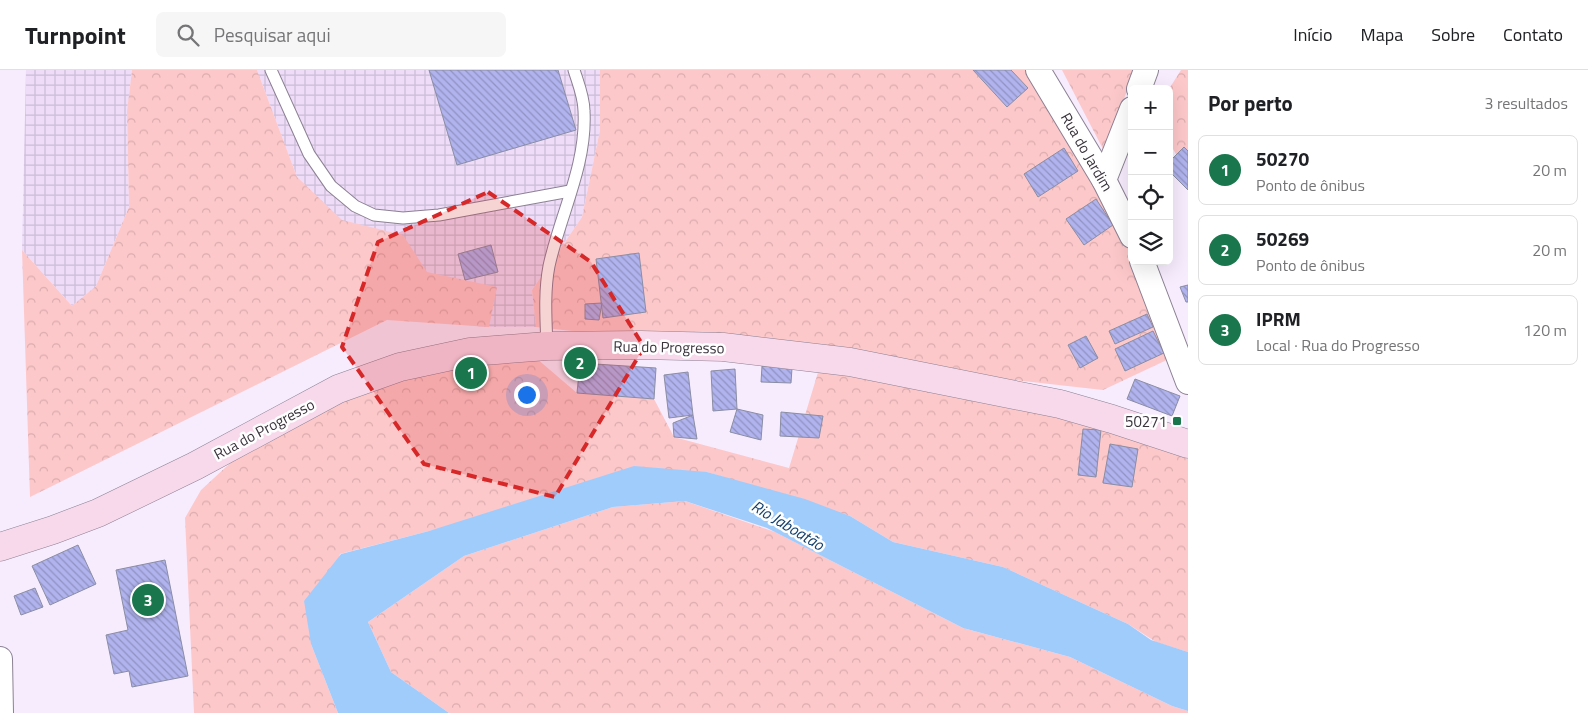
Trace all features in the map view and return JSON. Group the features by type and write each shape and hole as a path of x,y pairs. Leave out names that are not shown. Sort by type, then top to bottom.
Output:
{"street":[{"name":"Rua do Jardim","path":"1038,70 1104,180 1128,228"},
{"path":"1140,85 1146,70"},
{"path":"1104,180 1128,118"},
{"path":"1144,265 1188,382"},
{"name":"Rua do Progresso","path":"0,547 98,513 195,466 338,389 400,367 470,352 547,346 641,345 723,347 850,362 1060,404 1188,444"},
{"path":"0,659 1,713"}],"lane":[{"path":"271,70 309,154 331,186 355,206 374,215 403,218 439,215 570,191"},
{"path":"547,346 546,281 555,238 581,157 585,130 584,108 574,70"}],"highlighted area":[{"path":"488,192 591,262 644,347 555,497 424,464 342,347 378,242"}],"shaded area":[{"path":"26,70 132,70 127,111 129,207 96,286 72,306 22,250"},
{"path":"257,70 600,70 600,130 582,217 532,290 536,327 479,327 433,306 345,246 297,177"}],"green space":[{"path":"132,70 257,70 297,177 342,220 403,235 427,272 497,287 489,327 387,320 30,497 22,250 72,306 96,286 129,207 127,111"},
{"path":"600,70 1029,70 1125,237 1128,245 1128,265 1134,265 1171,358 1103,390 536,327 532,290 582,217 600,130"},
{"path":"1062,70 1135,70 1104,151"},
{"path":"1181,70 1188,70 1188,175 1173,149 1172,85"},
{"path":"536,358 577,393 654,399 674,437 789,468 819,369 1075,418 1188,459 1188,652 1156,642 1128,624 1003,567 893,542 850,516 707,472 429,531 340,554 311,644 338,713 194,713 185,518 201,490 240,454 340,401 401,374"},
{"path":"685,501 775,532 963,628 1070,657 1172,706 1188,711 1188,713 449,713 391,672 368,622 464,556 613,507"}],"water":[{"name":"Rio Jaboatão","path":"634,466 707,472 805,499 850,516 893,542 1003,567 1128,624 1151,640 1188,652 1188,711 1172,706 1070,657 963,628 767,528 685,501 613,507 464,556 368,622 391,672 449,713 338,713 311,644 304,601 341,554 429,531"}],"building":[{"path":"429,70 558,70 576,130 457,165"},
{"path":"973,70 1011,70 1028,88 1007,107"},
{"path":"1184,147 1188,151 1188,190 1173,175 1173,158"},
{"path":"1064,148 1078,171 1038,197 1024,174"},
{"path":"1096,199 1113,225 1084,245 1066,219"},
{"path":"491,245 498,272 465,280 458,254"},
{"path":"639,253 646,312 603,318 596,259"},
{"path":"1188,285 1188,302 1186,302 1180,287"},
{"path":"602,303 599,320 585,319 585,304"},
{"path":"1147,314 1153,327 1115,344 1109,331"},
{"path":"1153,331 1164,353 1125,371 1115,349"},
{"path":"1086,336 1098,358 1080,368 1068,345"},
{"path":"580,363 656,368 654,399 577,393"},
{"path":"762,366 792,368 791,383 761,382"},
{"path":"735,369 737,409 713,411 711,371"},
{"path":"688,372 693,415 669,418 664,375"},
{"path":"1135,379 1180,396 1172,416 1127,399"},
{"path":"737,409 763,415 761,440 730,432"},
{"path":"781,412 823,416 819,438 780,436"},
{"path":"693,415 697,439 674,437 673,423"},
{"path":"1083,429 1101,430 1096,477 1078,475"},
{"path":"1110,444 1138,449 1132,487 1103,483"},
{"path":"78,545 96,584 50,605 32,566"},
{"path":"165,560 188,676 132,687 129,671 114,674 106,635 128,630 116,570"},
{"path":"35,588 43,607 21,615 14,596"}],"place":[{"name":"50269","path":"580,363"},
{"name":"50270","path":"471,373"},
{"name":"50271","path":"1177,421"},
{"name":"IPRM","path":"148,600"}]}
